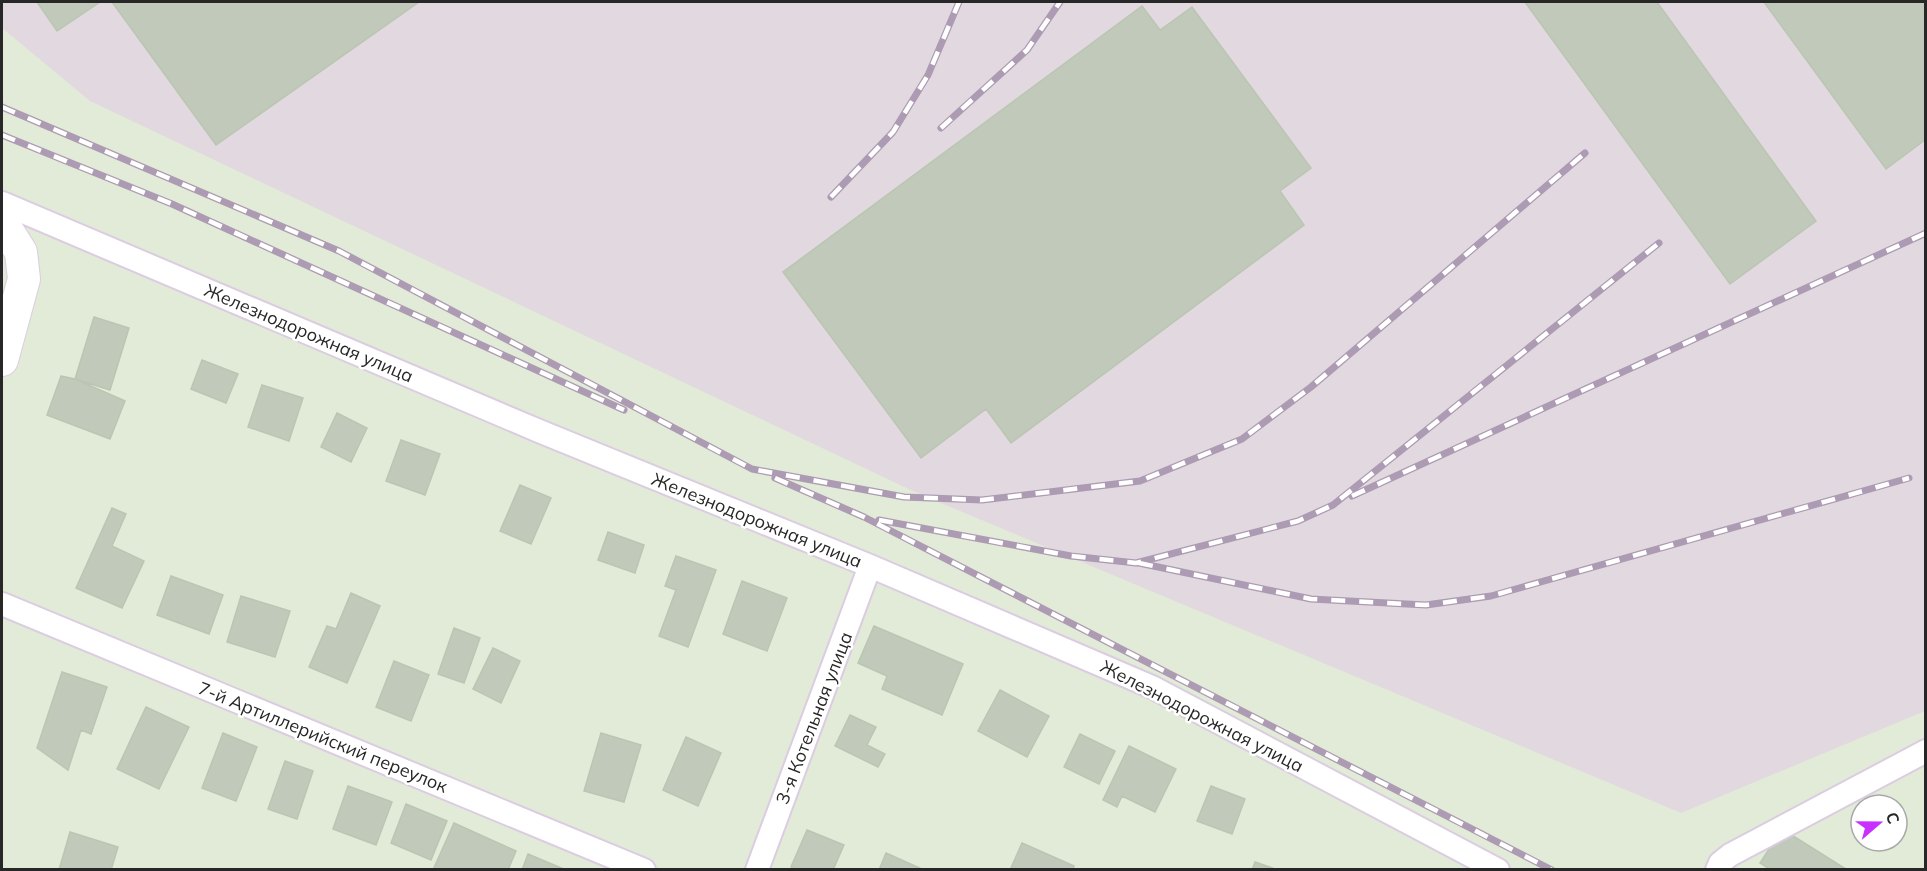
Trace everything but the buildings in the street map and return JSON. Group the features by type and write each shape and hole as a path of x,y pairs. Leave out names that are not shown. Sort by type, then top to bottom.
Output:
{"street":[{"path":"2,360 24,279 21,252 4,219"},
{"name":"Железнодорожная улица","path":"4,219 539,431 870,566 1152,687 1498,870"},
{"name":"3-я Котельная улица","path":"757,870 870,566"},
{"name":"7-й Артиллерийский переулок","path":"2,604 644,870"},
{"path":"1717,870 1720,863 1730,855 1926,752"}],"shaded area":[{"path":"2,2 1925,2 1925,711 1681,813 917,493 90,101 2,28"}],"railway":[{"path":"831,197 893,132 928,75 959,2"},
{"path":"941,128 1027,50 1060,2"},
{"path":"2,107 339,251 752,469 904,497 982,500 1140,481 1242,439 1311,387 1585,153"},
{"path":"2,135 172,204 624,410"},
{"path":"1352,496 1926,233"},
{"path":"879,520 1071,556 1136,563 1298,521 1333,505 1659,243"},
{"path":"775,478 864,517 1552,870"},
{"path":"1139,563 1311,599 1426,605 1491,596 1909,478"}]}
